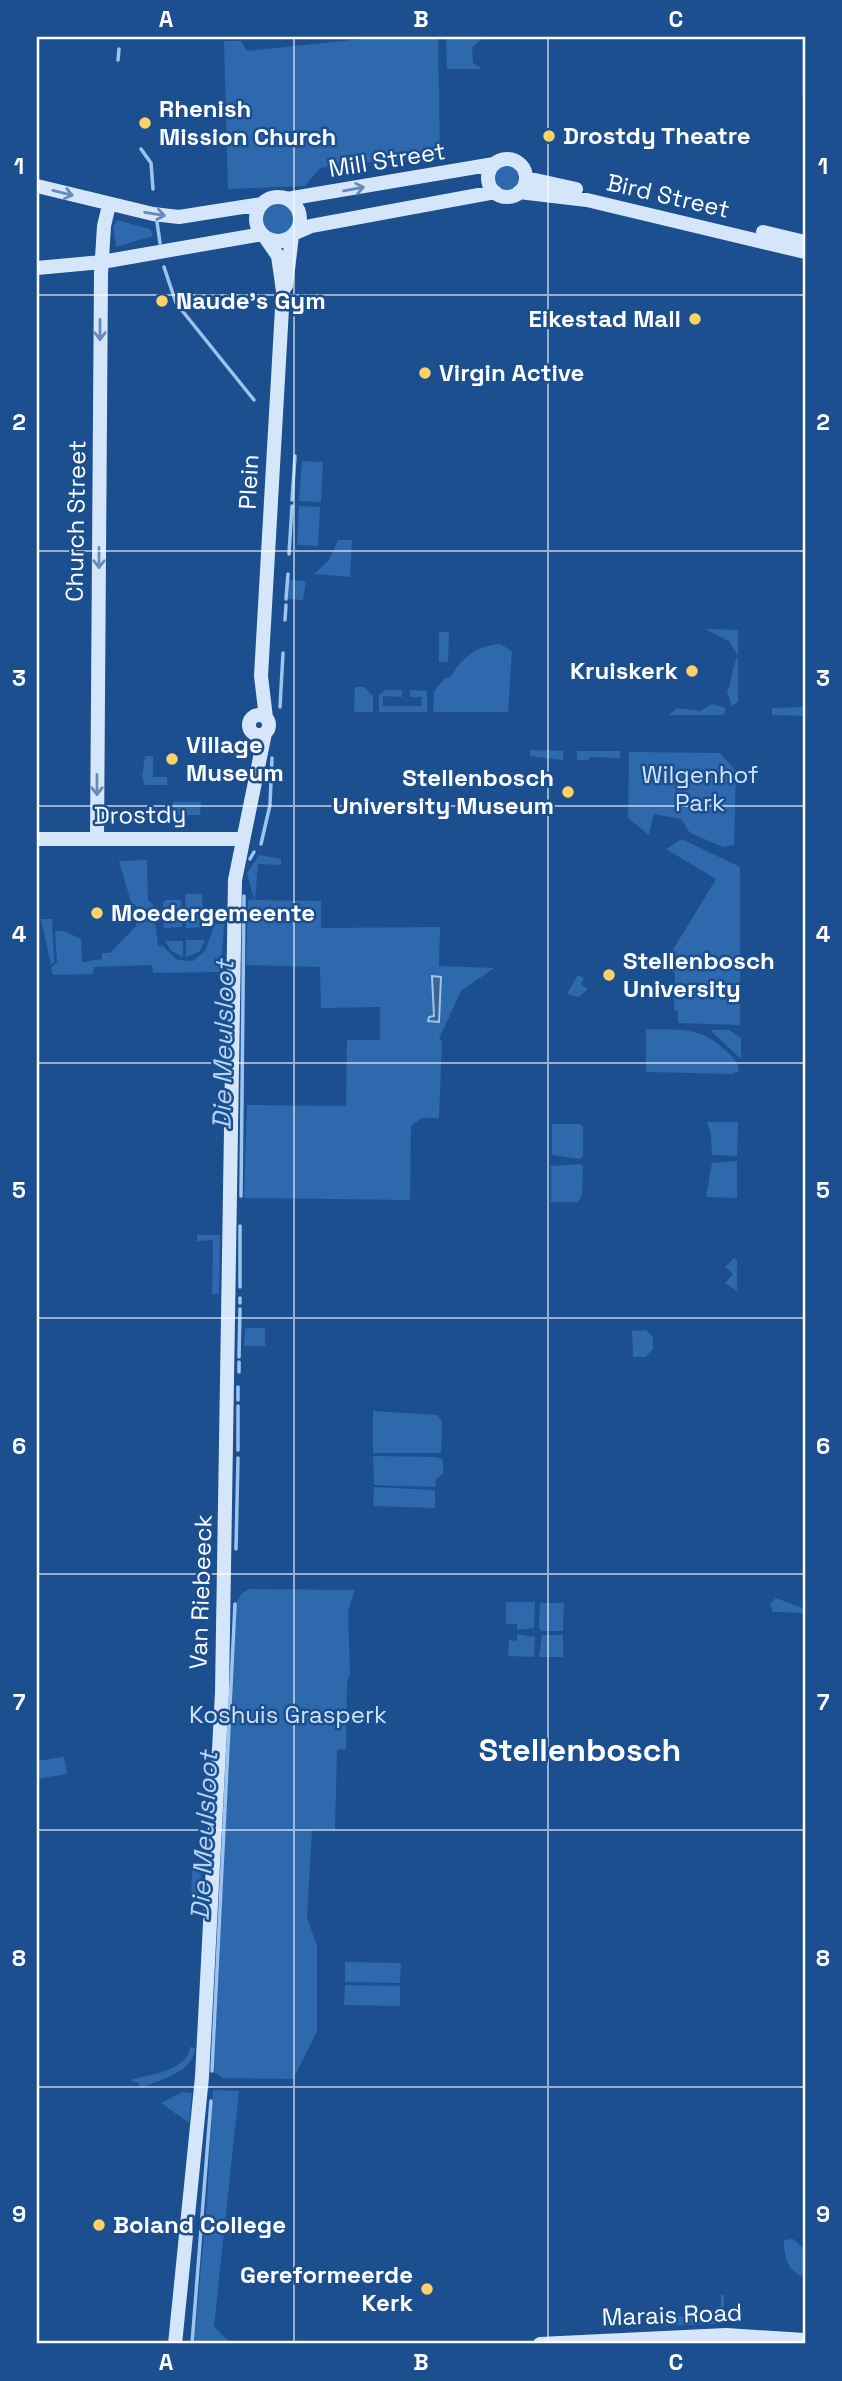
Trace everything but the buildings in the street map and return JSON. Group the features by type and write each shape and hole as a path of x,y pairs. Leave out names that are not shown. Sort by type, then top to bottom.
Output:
{"street":[{"path":"37,268 102,262 263,235 278,241 311,226 495,192 504,196 519,192 526,178 523,167 513,160 501,160 494,164 488,177 495,192"},
{"name":"Mill Street","path":"287,199 494,164"},
{"name":"Bird Street","path":"526,178 805,242"},
{"path":"37,186 109,205 186,217 262,204 274,197 287,199 299,214 293,234"},
{"name":"Bird Street","path":"519,192 587,200 805,252"},
{"path":"262,204 256,215 263,235"},
{"name":"Church Street","path":"97,838 102,262 104,226 109,205"},
{"name":"Plein","path":"283,291 290,275 293,234"},
{"name":"Plein","path":"243,839 250,815 256,766 283,291 278,256 263,235"},
{"name":"Drostdy","path":"37,839 243,839"},
{"name":"Van Riebeeck","path":"175,2344 202,2085 222,1692 235,893 237,863 243,839"},
{"name":"Marais Road","path":"540,2344 726,2335 805,2340"}],"green space":[{"path":"381,37 438,37 440,154 320,168 305,186 228,189 224,41 241,41 247,51"},
{"path":"446,37 483,37 472,48 473,63 482,69 447,69"},
{"path":"802,37 805,37 805,95 802,95"},
{"path":"508,163 518,167 522,177 518,187 508,191 498,187 494,177 498,167"},
{"path":"279,203 290,208 295,219 290,230 279,235 268,230 263,219 268,208"},
{"path":"117,220 150,229 153,236 116,247 113,227"},
{"path":"302,461 323,462 321,502 299,501"},
{"path":"299,506 320,507 318,546 297,545"},
{"path":"338,540 352,540 350,577 314,574 329,560"},
{"path":"289,580 306,581 303,600 288,599"},
{"path":"705,629 738,630 738,656 729,641"},
{"path":"439,632 449,632 448,662 439,662"},
{"path":"500,644 512,651 508,712 433,712 434,691 445,678 451,677 471,654"},
{"path":"738,656 738,702 732,706 727,692"},
{"path":"355,687 364,687 373,696 373,712 354,712"},
{"path":"385,690 402,690 402,697 383,696 383,706 421,706 422,697 410,697 410,690 427,691 427,712 379,712 379,695"},
{"path":"712,704 726,708 724,715 669,715 677,708 700,711"},
{"path":"805,707 805,716 772,715 772,708"},
{"path":"530,750 563,751 563,760 530,756"},
{"path":"577,751 620,751 620,758 589,757 589,760 577,760"},
{"name":"Wilgenhof Park","path":"629,752 720,753 736,771 734,845 723,847 690,833 681,819 654,814 649,835 628,818"},
{"path":"145,756 153,756 153,777 167,777 167,785 145,785 142,777"},
{"path":"173,802 201,802 200,815 173,815"},
{"path":"682,839 740,867 740,1025 678,1023 678,1011 674,1010 675,973 663,966 716,879 666,849"},
{"path":"259,855 281,859 281,865 258,864 255,900 321,901 321,928 440,927 439,966 494,968 461,991 439,1039 442,1041 439,1118 422,1118 411,1126 410,1200 244,1198 247,1105 346,1106 347,1040 380,1040 380,1007 321,1008 320,967 246,965 248,900 254,899 247,873"},
{"path":"147,860 148,900 153,904 158,946 163,946 177,960 193,961 205,951 215,924 224,924 221,972 153,973 152,965 94,967 93,974 53,975 51,968 57,962 55,931 64,931 81,939 82,962 102,959 102,953 110,953 136,926 136,906 131,902 119,861"},
{"path":"185,894 202,894 203,927 186,928"},
{"path":"181,900 182,927 164,928 163,902"},
{"path":"41,919 52,919 54,961 51,965"},
{"path":"186,940 205,940 199,952 186,957"},
{"path":"165,941 183,941 183,957 171,951"},
{"path":"578,975 584,978 581,984 588,989 579,997 567,994"},
{"path":"646,1029 688,1031 706,1036 732,1056 739,1071 732,1074 646,1072"},
{"path":"729,1030 741,1038 741,1059 711,1031"},
{"path":"707,1122 738,1122 737,1156 712,1155 711,1134"},
{"path":"552,1124 580,1124 583,1127 583,1156 580,1159 552,1155"},
{"path":"737,1161 737,1198 706,1197 712,1163"},
{"path":"551,1166 583,1166 582,1195 578,1202 551,1202"},
{"path":"197,1235 220,1235 219,1294 212,1294 213,1240 197,1241"},
{"path":"734,1258 737,1261 737,1291 725,1283 733,1274 725,1267"},
{"path":"245,1328 265,1328 265,1346 244,1346"},
{"path":"646,1330 653,1337 653,1349 645,1357 633,1357 632,1331"},
{"path":"373,1411 438,1415 442,1423 441,1453 373,1453"},
{"path":"373,1456 437,1457 443,1460 443,1474 436,1479 435,1487 374,1485"},
{"path":"374,1487 435,1490 435,1508 373,1506"},
{"name":"Koshuis Grasperk","path":"249,1589 355,1590 348,1611 350,1674 347,1682 346,1749 337,1750 335,1830 312,1830 307,1918 317,1945 317,2031 293,2079 222,2078 214,2072 236,1603 242,1593"},
{"path":"776,1598 805,1609 805,1613 773,1612 770,1604"},
{"path":"506,1602 535,1602 534,1628 517,1630 517,1624 506,1624"},
{"path":"540,1603 564,1603 563,1631 542,1631 539,1628"},
{"path":"517,1634 535,1637 534,1657 508,1656 509,1640 517,1641"},
{"path":"542,1635 563,1635 563,1657 539,1657"},
{"path":"64,1757 67,1774 37,1779 37,1761"},
{"path":"192,1870 201,1870 200,1904 191,1903"},
{"path":"345,1962 401,1963 400,1983 345,1982"},
{"path":"345,1985 400,1986 400,2006 344,2005"},
{"path":"190,2047 195,2048 193,2057 189,2064 175,2074 141,2088 138,2082 133,2082 132,2079 176,2066 188,2055"},
{"path":"213,2090 239,2091 214,2326 231,2344 194,2344 207,2201"},
{"path":"183,2092 192,2093 189,2123 161,2103"},
{"path":"793,2239 805,2250 805,2275 796,2273 787,2261 784,2240"},
{"path":"721,2295 724,2295 724,2316 716,2324 657,2326 657,2316 720,2317"}],"shaded area":[{"path":"432,976 441,977 439,1022 428,1021 429,1017 434,1016"}],"waterway":[{"name":"Die Meulsloot","path":"118,60 119,49"},
{"name":"Die Meulsloot","path":"141,149 151,163 153,189"},
{"name":"Die Meulsloot","path":"157,222 160,243"},
{"name":"Die Meulsloot","path":"164,267 176,303 254,400"},
{"name":"Die Meulsloot","path":"292,500 295,456"},
{"name":"Die Meulsloot","path":"289,554 292,506"},
{"name":"Die Meulsloot","path":"286,599 288,574"},
{"name":"Die Meulsloot","path":"285,620 286,605"},
{"name":"Die Meulsloot","path":"280,707 283,653"},
{"name":"Die Meulsloot","path":"261,844 270,805 272,758"},
{"name":"Die Meulsloot","path":"250,859 254,852"},
{"name":"Die Meulsloot","path":"241,1196 244,896"},
{"name":"Die Meulsloot","path":"240,1226 240,1287"},
{"name":"Die Meulsloot","path":"240,1298 240,1303"},
{"name":"Die Meulsloot","path":"239,1357 240,1309"},
{"name":"Die Meulsloot","path":"239,1362 239,1372"},
{"name":"Die Meulsloot","path":"238,1387 238,1400"},
{"name":"Die Meulsloot","path":"238,1406 238,1450"},
{"name":"Die Meulsloot","path":"236,1549 238,1458"},
{"name":"Die Meulsloot","path":"212,2071 235,1604"},
{"name":"Die Meulsloot","path":"192,2344 211,2101"}],"place":[{"name":"Rhenish Mission Church","path":"145,123"},
{"name":"Drostdy Theatre","path":"549,136"},
{"name":"Naude's Gym","path":"162,301"},
{"name":"Eikestad Mall","path":"695,319"},
{"name":"Virgin Active","path":"425,373"},
{"name":"Kruiskerk","path":"692,671"},
{"name":"Village Museum","path":"172,759"},
{"name":"Stellenbosch University Museum","path":"568,792"},
{"name":"Moedergemeente","path":"97,913"},
{"name":"Stellenbosch University","path":"609,975"},
{"name":"Boland College","path":"99,2225"},
{"name":"Gereformeerde Kerk","path":"427,2289"}],"district":[{"name":"Stellenbosch","path":"580,1750"}]}
